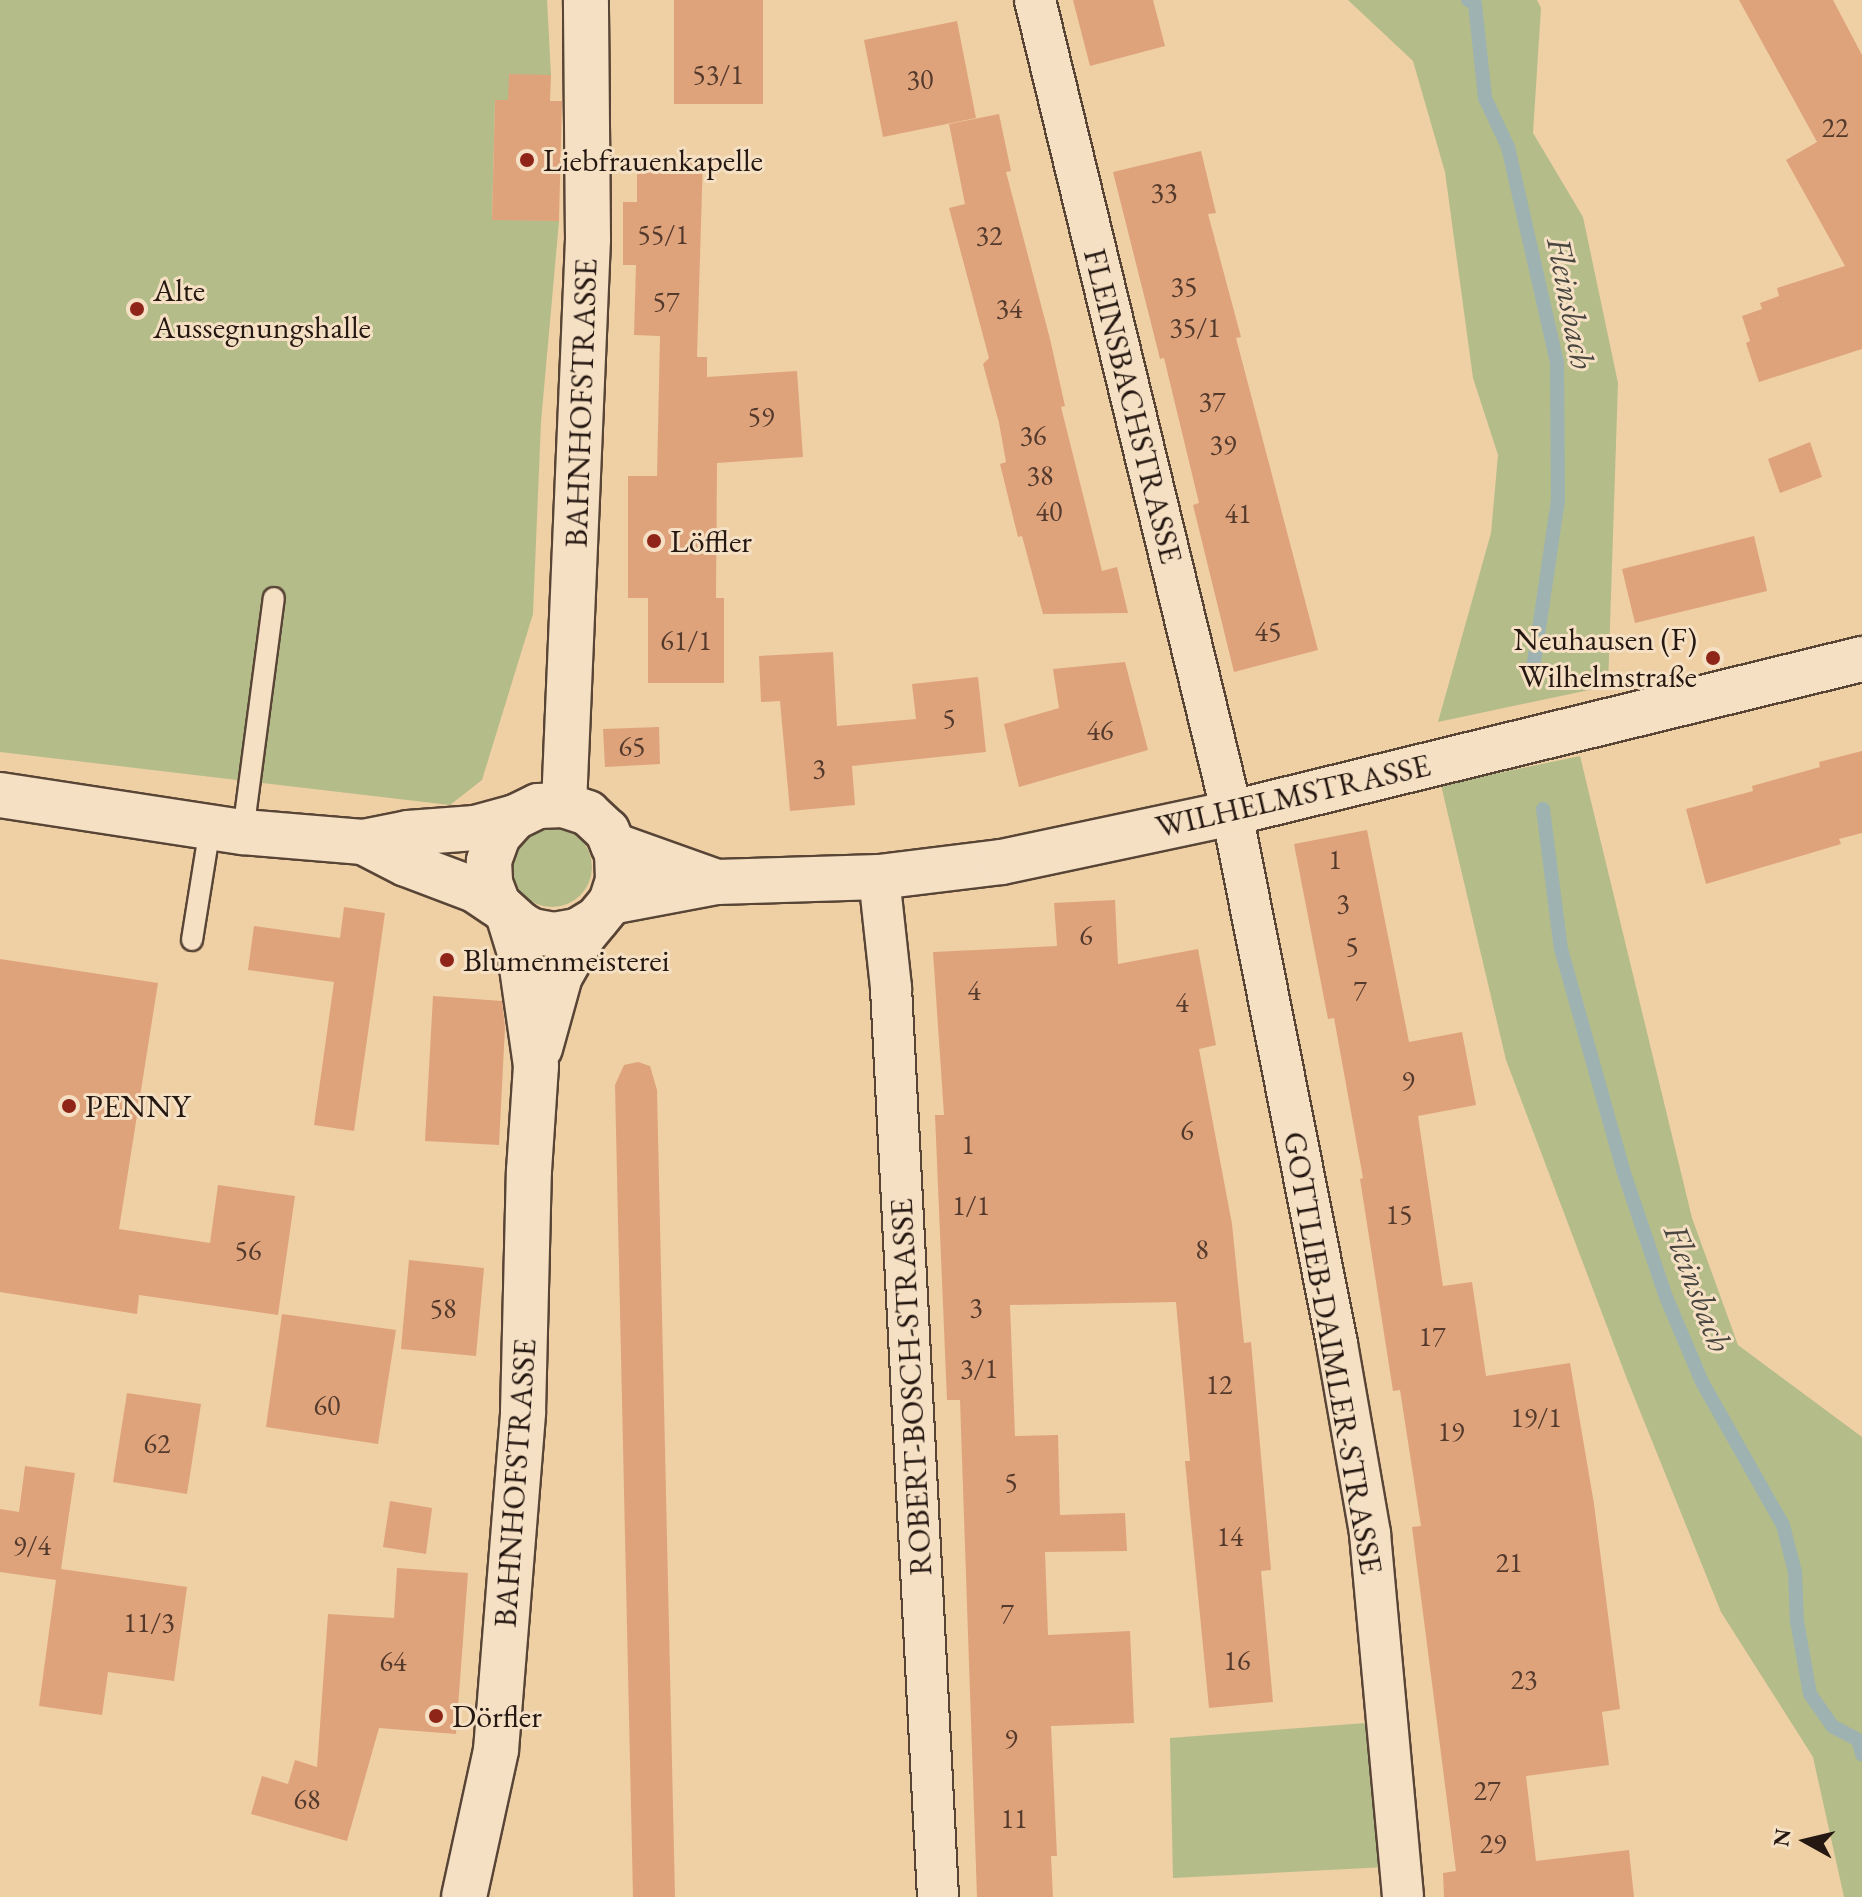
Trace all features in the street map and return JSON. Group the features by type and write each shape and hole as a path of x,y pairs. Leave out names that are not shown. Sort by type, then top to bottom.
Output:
{"street":[{"name":"BAHNHOFSTRASSE","path":"564,805 588,239 586,0"},
{"name":"FLEINSBACHSTRASSE","path":"1035,0 1232,813"},
{"name":"WILHELMSTRASSE","path":"604,910 717,882 879,877 1002,862 1232,813 1862,659"},
{"path":"0,795 226,830 363,842 408,833 475,828 515,817 538,806 564,805 588,813 607,831 613,845"},
{"name":"GOTTLIEB-DAIMLER-STRASSE","path":"1232,813 1337,1344 1370,1534 1403,1897"},
{"name":"BAHNHOFSTRASSE","path":"515,817 498,836 489,861 490,883 506,912 520,953 536,1066"},
{"path":"363,842 406,864 475,890 532,931 554,935 577,931 604,910"},
{"name":"BAHNHOFSTRASSE","path":"464,1897 496,1750 522,1427 529,1171 536,1066 560,976 604,910 618,880 617,854 613,845"},
{"name":"WILHELMSTRASSE","path":"613,845 717,882"},
{"name":"ROBERT-BOSCH-STRASSE","path":"879,877 891,988 938,1897"}],"lane":[{"path":"192,940 226,830 274,598"}],"green space":[{"path":"0,0 547,0 551,75 508,100 495,100 492,219 559,221 541,422 533,614 482,780 450,805 0,752"},
{"path":"1348,0 1537,0 1541,8 1533,133 1583,217 1618,383 1608,686 1438,722 1491,533 1498,455 1473,378 1445,172 1413,61"},
{"path":"1580,756 1692,1218 1738,1345 1862,1437 1862,1897 1844,1897 1813,1757 1721,1612 1627,1379 1506,1060 1441,785"},
{"path":"544,827 560,827 581,838 592,859 592,875 581,896 560,907 544,907 530,901 518,889 512,875 512,859 518,845 530,833"},
{"path":"1366,1723 1386,1867 1173,1878 1170,1738"}],"building":[{"path":"674,0 763,0 763,104 674,104"},
{"path":"1073,0 1153,0 1165,46 1090,66"},
{"path":"1739,0 1833,0 1862,55 1862,349 1759,382 1746,343 1750,341 1742,316 1762,309 1760,303 1779,296 1777,288 1845,266 1786,160 1817,142"},
{"path":"957,21 976,118 883,137 864,40"},
{"name":"Liebfrauenkapelle","path":"509,74 551,75 550,101 562,101 559,221 492,220 495,100 508,100"},
{"path":"999,114 1011,171 1006,172 1050,339 1065,406 1061,407 1102,571 1117,567 1128,613 1043,614 1022,536 1018,537 1000,464 1006,462 999,423 983,364 989,358 949,208 965,204 949,124"},
{"path":"1201,151 1216,213 1208,214 1241,337 1236,338 1318,650 1234,672 1193,505 1199,503 1164,358 1160,359 1113,172"},
{"path":"637,158 703,158 697,357 707,357 707,377 797,371 803,457 717,463 716,598 724,598 724,683 648,683 648,598 628,598 628,476 657,476 660,336 634,335 636,265 623,265 623,202 637,202"},
{"path":"1810,442 1822,477 1780,493 1768,459"},
{"path":"1754,536 1767,591 1635,623 1622,569"},
{"path":"833,652 837,726 916,719 912,684 978,677 986,752 852,766 855,805 790,811 780,701 761,702 759,656"},
{"path":"1125,662 1148,750 1019,787 1004,724 1059,708 1053,669"},
{"path":"659,727 660,764 605,767 603,729"},
{"path":"1862,751 1862,833 1839,839 1841,844 1706,884 1686,809 1753,791 1752,786 1820,767 1819,762"},
{"path":"1367,830 1409,1042 1462,1032 1476,1105 1418,1116 1443,1286 1472,1282 1486,1376 1570,1363 1594,1504 1620,1709 1602,1712 1609,1765 1526,1776 1536,1861 1629,1850 1634,1897 1444,1897 1443,1873 1456,1871 1412,1527 1421,1526 1400,1390 1393,1391 1360,1179 1363,1178 1334,1018 1328,1019 1294,844"},
{"path":"1115,900 1118,964 1198,949 1216,1045 1199,1049 1232,1224 1244,1343 1251,1342 1271,1570 1261,1571 1273,1702 1209,1708 1185,1461 1190,1461 1176,1302 1010,1305 1015,1436 1058,1435 1060,1515 1125,1513 1127,1551 1045,1552 1048,1635 1130,1631 1134,1723 1051,1726 1057,1856 1051,1856 1053,1897 977,1897 960,1400 947,1400 935,1115 944,1115 933,952 1057,946 1054,903"},
{"path":"344,907 385,913 354,1131 314,1125 334,982 248,970 254,926 340,938"},
{"name":"PENNY","path":"0,959 158,983 119,1229 210,1243 218,1185 295,1196 278,1315 139,1295 137,1314 0,1292"},
{"path":"433,996 502,1001 505,1027 499,1145 425,1141"},
{"path":"638,1062 650,1066 657,1090 675,1897 633,1897 615,1085 624,1065"},
{"path":"409,1260 484,1268 476,1356 401,1349"},
{"path":"282,1314 396,1330 378,1444 266,1427"},
{"path":"127,1393 201,1404 187,1494 113,1482"},
{"path":"25,1466 75,1473 61,1569 187,1587 174,1681 108,1672 102,1715 39,1706 56,1580 0,1572 0,1509 19,1512"},
{"path":"390,1501 432,1508 426,1554 383,1547"},
{"path":"397,1568 468,1573 456,1734 379,1728 347,1841 251,1814 262,1776 288,1784 295,1760 317,1767 328,1614 394,1618"}],"waterway":[{"name":"Fleinsbach","path":"1468,0 1475,4 1485,98 1508,147 1557,362 1558,500 1532,676"},
{"name":"Fleinsbach","path":"1543,809 1561,949 1623,1170 1666,1297 1702,1382 1783,1525 1795,1572 1797,1621 1810,1694 1832,1726 1858,1740 1862,1754"}],"place":[{"name":"Liebfrauenkapelle","path":"527,160"},
{"name":"Alte Aussegnungshalle","path":"137,309"},
{"name":"Löffler","path":"654,541"},
{"name":"Neuhausen (F) Wilhelmstraße","path":"1713,658"},
{"name":"Blumenmeisterei","path":"447,960"},
{"name":"PENNY","path":"69,1106"},
{"name":"Dörfler","path":"436,1716"}]}
